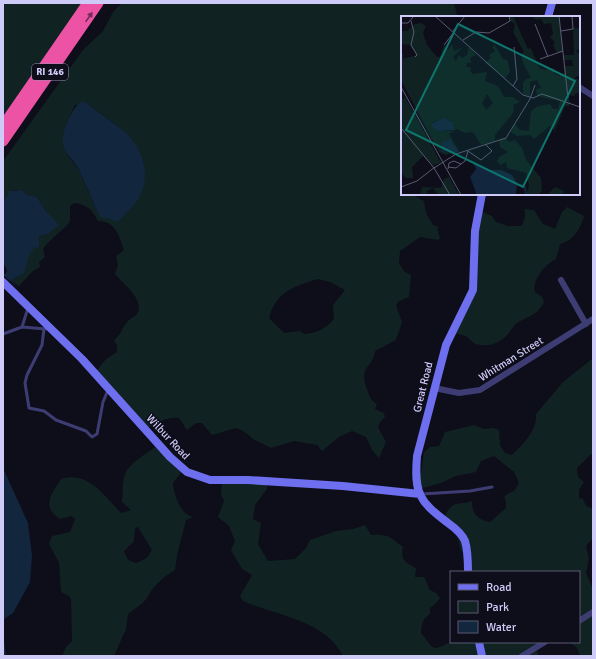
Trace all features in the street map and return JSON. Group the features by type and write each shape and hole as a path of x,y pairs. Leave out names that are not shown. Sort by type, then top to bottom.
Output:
{"highway":[{"name":"RI 146","path":"3,126 88,3"},
{"name":"RI 146","path":"3,141 98,3"}],"street":[{"path":"548,16 552,3"},
{"path":"580,88 593,96"},
{"name":"Great Road","path":"468,571 467,551 462,537 458,531 426,506 420,494 417,482 417,456 446,345 473,290 475,231 482,195"},
{"path":"561,280 586,324"},
{"name":"Wilbur Road","path":"3,282 52,329 187,472 210,480 248,480 343,486 420,494"},
{"name":"Whitman Street","path":"434,388 459,393 480,390 593,320"},
{"path":"580,620 593,612"},
{"path":"480,643 482,656"},
{"path":"522,656 543,643"}],"lane":[{"path":"22,327 26,311 29,306"},
{"path":"3,334 22,327 52,329"},
{"path":"44,329 42,345 27,375 25,383 29,408 44,412 56,420 86,431 92,437 97,434 102,402 109,388"},
{"path":"420,494 470,491 492,487"}],"green space":[{"path":"3,3 88,3 3,125"},
{"path":"122,3 454,3 458,16 401,16 401,195 413,195 424,201 426,213 433,225 439,227 437,229 440,238 438,240 420,237 400,251 399,263 404,271 411,275 409,297 399,301 396,305 402,322 396,340 375,351 374,357 365,372 364,377 368,392 372,400 377,404 375,409 384,413 385,417 380,422 378,427 386,442 379,458 372,450 366,437 352,431 339,437 322,451 317,445 294,441 271,448 236,428 212,435 202,423 196,423 187,430 179,418 166,419 146,429 95,373 106,359 117,352 117,346 114,340 128,321 136,315 139,310 133,293 115,274 118,265 116,256 124,250 116,230 109,224 98,221 94,213 86,206 74,203 70,206 70,222 43,249 45,257 39,262 40,267 33,271 19,286 11,280 24,271 39,236 48,234 47,212 37,197 27,195 22,190 13,190 3,201 3,161 83,50 103,31 113,12","holes":["88,104 123,130 133,140 144,164 141,194 136,200 99,215 79,170 68,156 63,143 67,122 75,105","318,279 330,282 345,290 333,305 334,319 324,328 313,333 304,334 300,331 284,333 269,318 276,302 287,291 301,284"]},
{"path":"567,207 584,216 581,226 576,234 569,240 560,244 556,259 544,268 535,282 535,292 542,297 544,302 541,307 532,315 517,323 506,337 494,344 475,344 466,336 455,333 469,299 473,219 477,210 492,216 496,222 508,226 521,226 525,218 524,209 534,210 543,224 555,229 562,212"},
{"path":"593,358 593,454 590,455 577,468 578,477 584,482 579,490 579,498 583,499 586,506 593,509 593,538 586,546 589,558 586,573 593,589 593,656 580,656 577,648 570,643 580,643 580,571 467,571 463,552 461,551 456,531 445,516 453,505 472,501 473,509 476,515 482,520 490,522 506,508 504,496 515,490 519,483 514,472 494,456 481,461 476,472 456,476 441,483 419,489 424,452 430,447 439,446 445,432 474,425 484,429 493,428 499,430 500,445 505,453 512,455 525,442 532,432 536,420 536,414 563,382"},
{"path":"158,445 183,470 173,483 176,498 181,508 188,515 193,517 186,520 177,555 175,570 159,582 146,600 128,614 126,629 114,656 62,656 66,647 72,641 71,599 69,596 61,592 59,563 49,544 52,536 70,532 75,519 71,516 60,519 54,514 49,505 51,495 61,479 70,477 79,478 95,486 121,513 131,510 122,502 125,474 130,466","holes":["138,527 152,550 147,558 136,563 128,560 124,551 134,541 135,528"]},
{"path":"267,482 267,489 255,505 253,519 261,523 258,544 268,561 295,559 306,548 310,540 336,531 353,529 365,525 371,535 388,537 403,547 402,555 404,560 416,568 415,577 424,577 430,590 436,593 440,598 430,608 430,614 423,622 421,633 432,647 437,648 450,642 541,643 535,647 539,656 343,656 335,644 325,634 299,621 243,601 240,596 252,575 242,569 231,550 235,541 229,526 218,517 224,501 221,495 222,483"}],"water":[{"path":"82,101 123,130 135,143 142,159 145,177 141,194 134,205 118,222 107,218 104,219 99,215 79,170 64,148 63,139 65,127 71,114"},
{"path":"22,190 27,195 37,197 46,211 59,225 48,234 39,236 39,247 34,248 29,256 24,273 11,280 19,288 3,275 3,273 6,274 7,270 3,262 3,201 8,195 8,191"},
{"path":"3,468 28,523 32,555 30,582 13,613 3,620"}],"waterway":[{"path":"3,639 5,656"}]}
